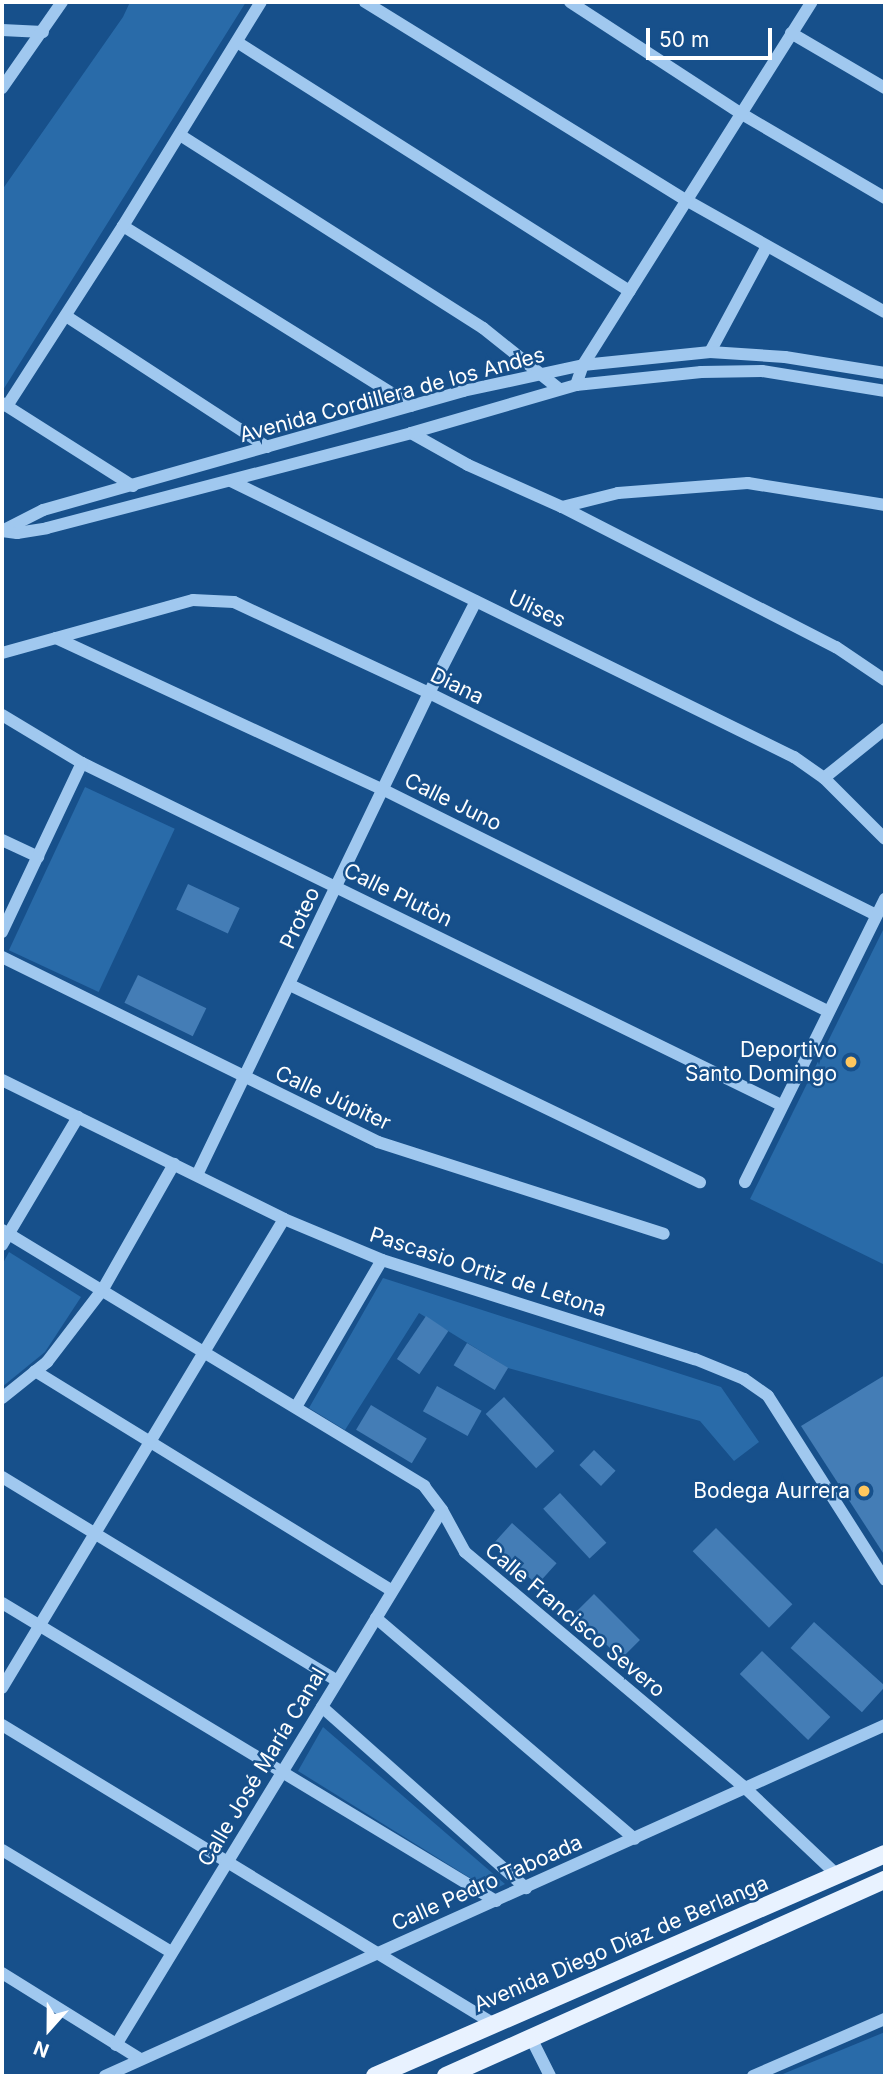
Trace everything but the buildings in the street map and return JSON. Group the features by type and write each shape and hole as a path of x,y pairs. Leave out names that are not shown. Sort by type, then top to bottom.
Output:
{"main road":[{"name":"Avenida Diego Díaz de Berlanga","path":"375,2076 885,1854"},
{"path":"446,2076 885,1880"}],"street":[{"path":"2,88 62,2"},
{"path":"133,486 4,405 66,316 261,2"},
{"path":"365,2 686,200 885,312"},
{"path":"570,2 742,114 885,198"},
{"path":"576,385 583,365 812,2"},
{"path":"2,30 43,32"},
{"path":"791,33 885,88"},
{"path":"237,42 630,291"},
{"path":"180,135 461,314 558,388"},
{"path":"123,226 412,406"},
{"path":"710,352 767,246"},
{"path":"66,316 267,447"},
{"name":"Avenida Cordillera de los Andes","path":"2,531 43,510 412,406 583,365 710,352 785,357 885,373"},
{"name":"Avenida Cordillera de los Andes","path":"2,531 17,533 47,528 411,433 558,388 576,385 701,372 762,370 885,391"},
{"path":"411,433 468,465 562,507 836,647 885,680"},
{"name":"Ulises","path":"231,481 793,757 824,778 885,839"},
{"path":"562,507 618,493 748,483 885,505"},
{"name":"Diana","path":"2,653 193,600 225,601 258,612 429,693 876,915"},
{"name":"Proteo","path":"197,1175 382,789 476,601"},
{"name":"Calle Juno","path":"56,638 382,789 828,1011"},
{"name":"Calle Plutòn","path":"2,715 82,764 781,1105"},
{"path":"824,778 885,729"},
{"path":"2,932 82,764"},
{"path":"2,840 38,857"},
{"path":"745,1182 885,899"},
{"name":"Calle Júpiter","path":"2,957 245,1079 378,1142 664,1234"},
{"path":"290,985 700,1182"},
{"name":"Pascasio Ortiz de Letona","path":"2,1080 284,1219 382,1260 695,1359 744,1378 768,1396 885,1580"},
{"path":"4,1236 78,1117"},
{"path":"2,1398 61,1346 103,1289 174,1164"},
{"path":"2,1688 284,1219"},
{"name":"Calle Francisco Severo","path":"4,1236 103,1289 424,1486 443,1510 465,1552 743,1786 837,1875"},
{"path":"296,1407 382,1260"},
{"path":"35,1371 392,1591"},
{"path":"2,1477 337,1680"},
{"name":"Calle José María Canal","path":"116,2045 443,1510"},
{"path":"2,1603 496,1901"},
{"path":"376,1618 635,1839"},
{"path":"322,1707 526,1888"},
{"path":"2,1725 380,1952 494,2024"},
{"name":"Calle Pedro Taboada","path":"104,2076 635,1839 743,1786 885,1725"},
{"path":"2,1850 171,1952"},
{"path":"2,1973 140,2059"},
{"path":"753,2076 885,2019"},
{"path":"531,2038 550,2076"}],"shaded area":[{"path":"130,2 246,2 3,390 2,190 123,17"},
{"path":"85,787 175,829 99,992 9,950"},
{"name":"Deportivo Santo Domingo","path":"885,926 885,1265 750,1199"},
{"path":"9,1252 81,1297 45,1352 2,1387 2,1265"},
{"path":"383,1278 721,1387 759,1442 734,1461 700,1421 508,1368 419,1313 345,1430 309,1408"},
{"path":"323,1727 505,1884 491,1891 298,1771"},
{"path":"885,2032 885,2076 778,2076"}],"place":[{"name":"Deportivo Santo Domingo","path":"851,1062"},
{"name":"Bodega Aurrera","path":"864,1491"}]}
